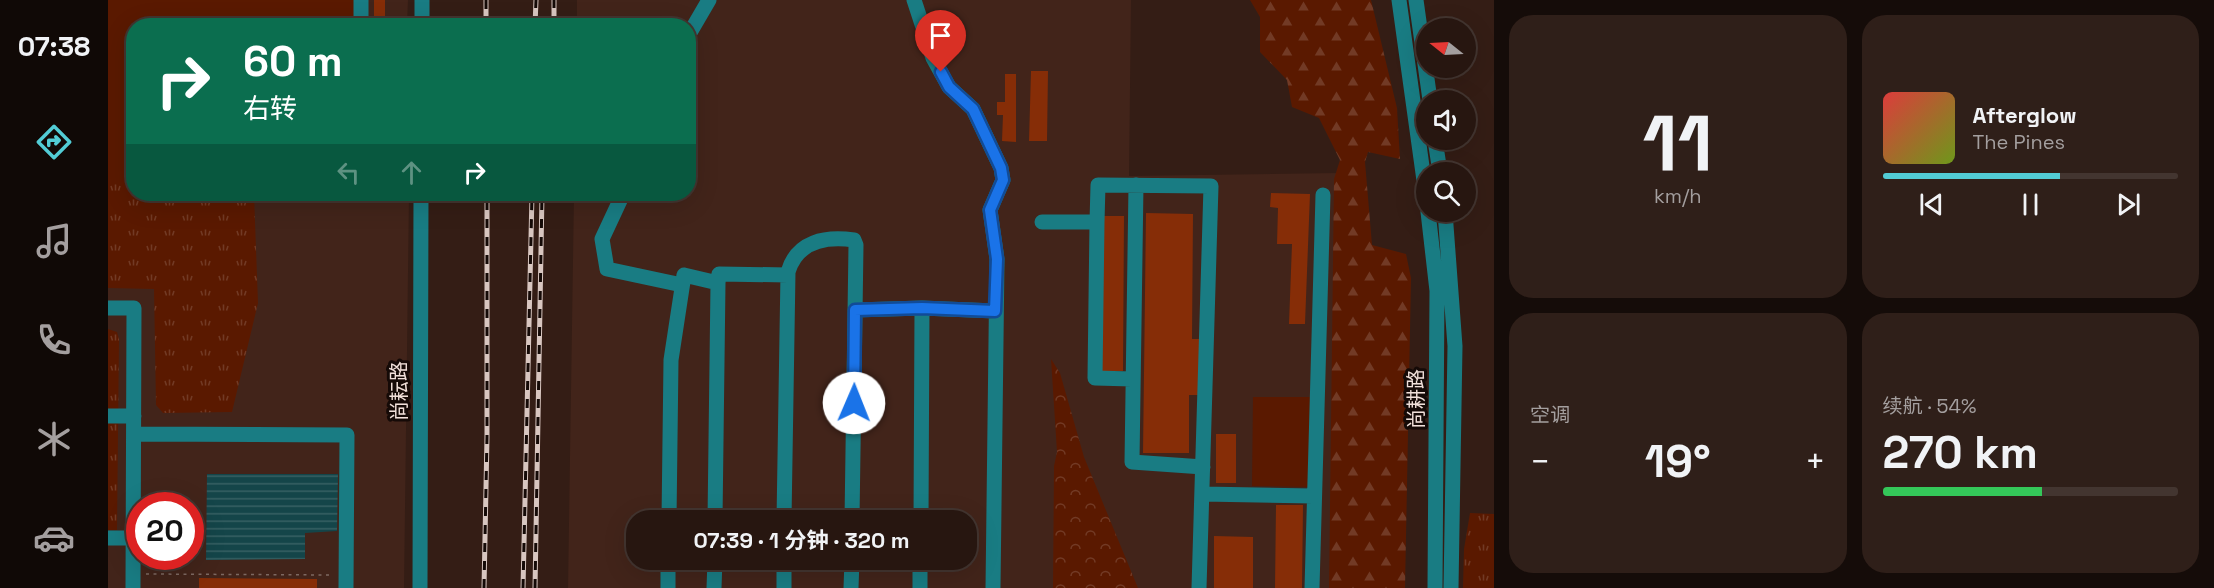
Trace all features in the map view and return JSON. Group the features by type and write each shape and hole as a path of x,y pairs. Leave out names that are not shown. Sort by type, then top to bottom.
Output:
{"street":[{"path":"361,0 361,18"},
{"path":"422,0 422,18"},
{"path":"696,22 709,0"},
{"path":"914,0 933,58 949,87 973,109 1001,168 1003,180 990,210 997,259 993,588"},
{"path":"1399,0 1421,162"},
{"path":"1416,0 1429,90"},
{"path":"1132,379 1095,378 1098,184 1211,186 1199,588"},
{"path":"1136,185 1132,462 1203,466"},
{"path":"1312,588 1323,195"},
{"name":"尚耘路","path":"420,588 421,201"},
{"path":"620,201 602,239 607,269 682,285"},
{"path":"1042,222 1097,222"},
{"name":"尚耕路","path":"1429,222 1437,291 1435,588"},
{"name":"尚耕路","path":"1446,222 1455,346 1451,588"},
{"path":"784,510 788,275 793,256 803,247 829,240 854,240 852,510"},
{"path":"715,510 719,274 788,275"},
{"path":"669,510 671,360 684,275 718,283"},
{"path":"108,308 134,308 133,492"},
{"path":"855,310 922,308 995,311"},
{"path":"921,510 922,308"},
{"path":"108,416 134,416"},
{"path":"134,434 347,435 346,582"},
{"path":"1202,494 1313,496"},
{"path":"108,538 126,538"},
{"path":"668,570 668,588"},
{"path":"714,588 715,570"},
{"path":"783,588 784,570"},
{"path":"851,588 852,570"},
{"path":"920,588 921,570"}],"path":[{"path":"133,581 346,582"}],"shaded area":[{"path":"108,0 408,0 407,18 126,18 126,201 409,201 404,588 108,588"},
{"path":"577,0 1131,0 1129,176 1339,173 1333,588 568,588 574,201 696,201 696,18 577,18"}],"green space":[{"path":"108,0 354,0 354,18 126,18 126,175 108,175"},
{"path":"1250,0 1371,0 1397,108 1400,159 1368,152 1365,162 1372,245 1406,254 1411,278 1405,588 1329,588 1334,179 1340,160 1319,118 1292,107 1287,80 1260,52 1260,17"},
{"path":"108,175 126,175 126,201 254,201 258,303 232,412 163,413 156,405 154,289 108,288"},
{"path":"108,329 117,332 119,339 117,530 108,530"},
{"path":"1051,359 1060,373 1084,457 1138,588 1053,588 1054,466 1057,452"},
{"path":"1253,397 1311,397 1310,487 1252,486"},
{"path":"1470,513 1494,514 1494,588 1463,588 1464,549"}],"water":[{"path":"207,474 338,474 337,531 305,533 305,559 206,560"}],"building":[{"path":"374,0 385,0 385,18 374,18"},
{"path":"1031,71 1048,71 1047,141 1029,141"},
{"path":"1005,74 1016,74 1016,142 1002,141 1003,115 997,115 997,102 1005,102"},
{"path":"1271,193 1310,194 1305,324 1289,324 1292,244 1277,244 1278,208 1270,207"},
{"path":"1146,213 1193,214 1192,339 1199,339 1199,395 1189,395 1189,453 1143,453"},
{"path":"1100,216 1124,216 1123,371 1098,371"},
{"path":"1216,434 1236,434 1236,483 1216,483"},
{"path":"1276,505 1303,505 1302,588 1275,588"},
{"path":"1214,536 1253,537 1253,588 1214,588"},
{"path":"199,578 317,579 317,588 199,588"}],"railway":[{"path":"486,0 486,18"},
{"path":"535,18 536,0"},
{"path":"554,0 554,18"},
{"path":"484,588 487,437 487,201"},
{"path":"523,588 532,201"},
{"path":"535,588 542,201"}],"route":[{"path":"854,403 855,310 922,308 995,311 997,259 990,210 1003,180 1001,168 973,109 949,87 941,72"}]}
